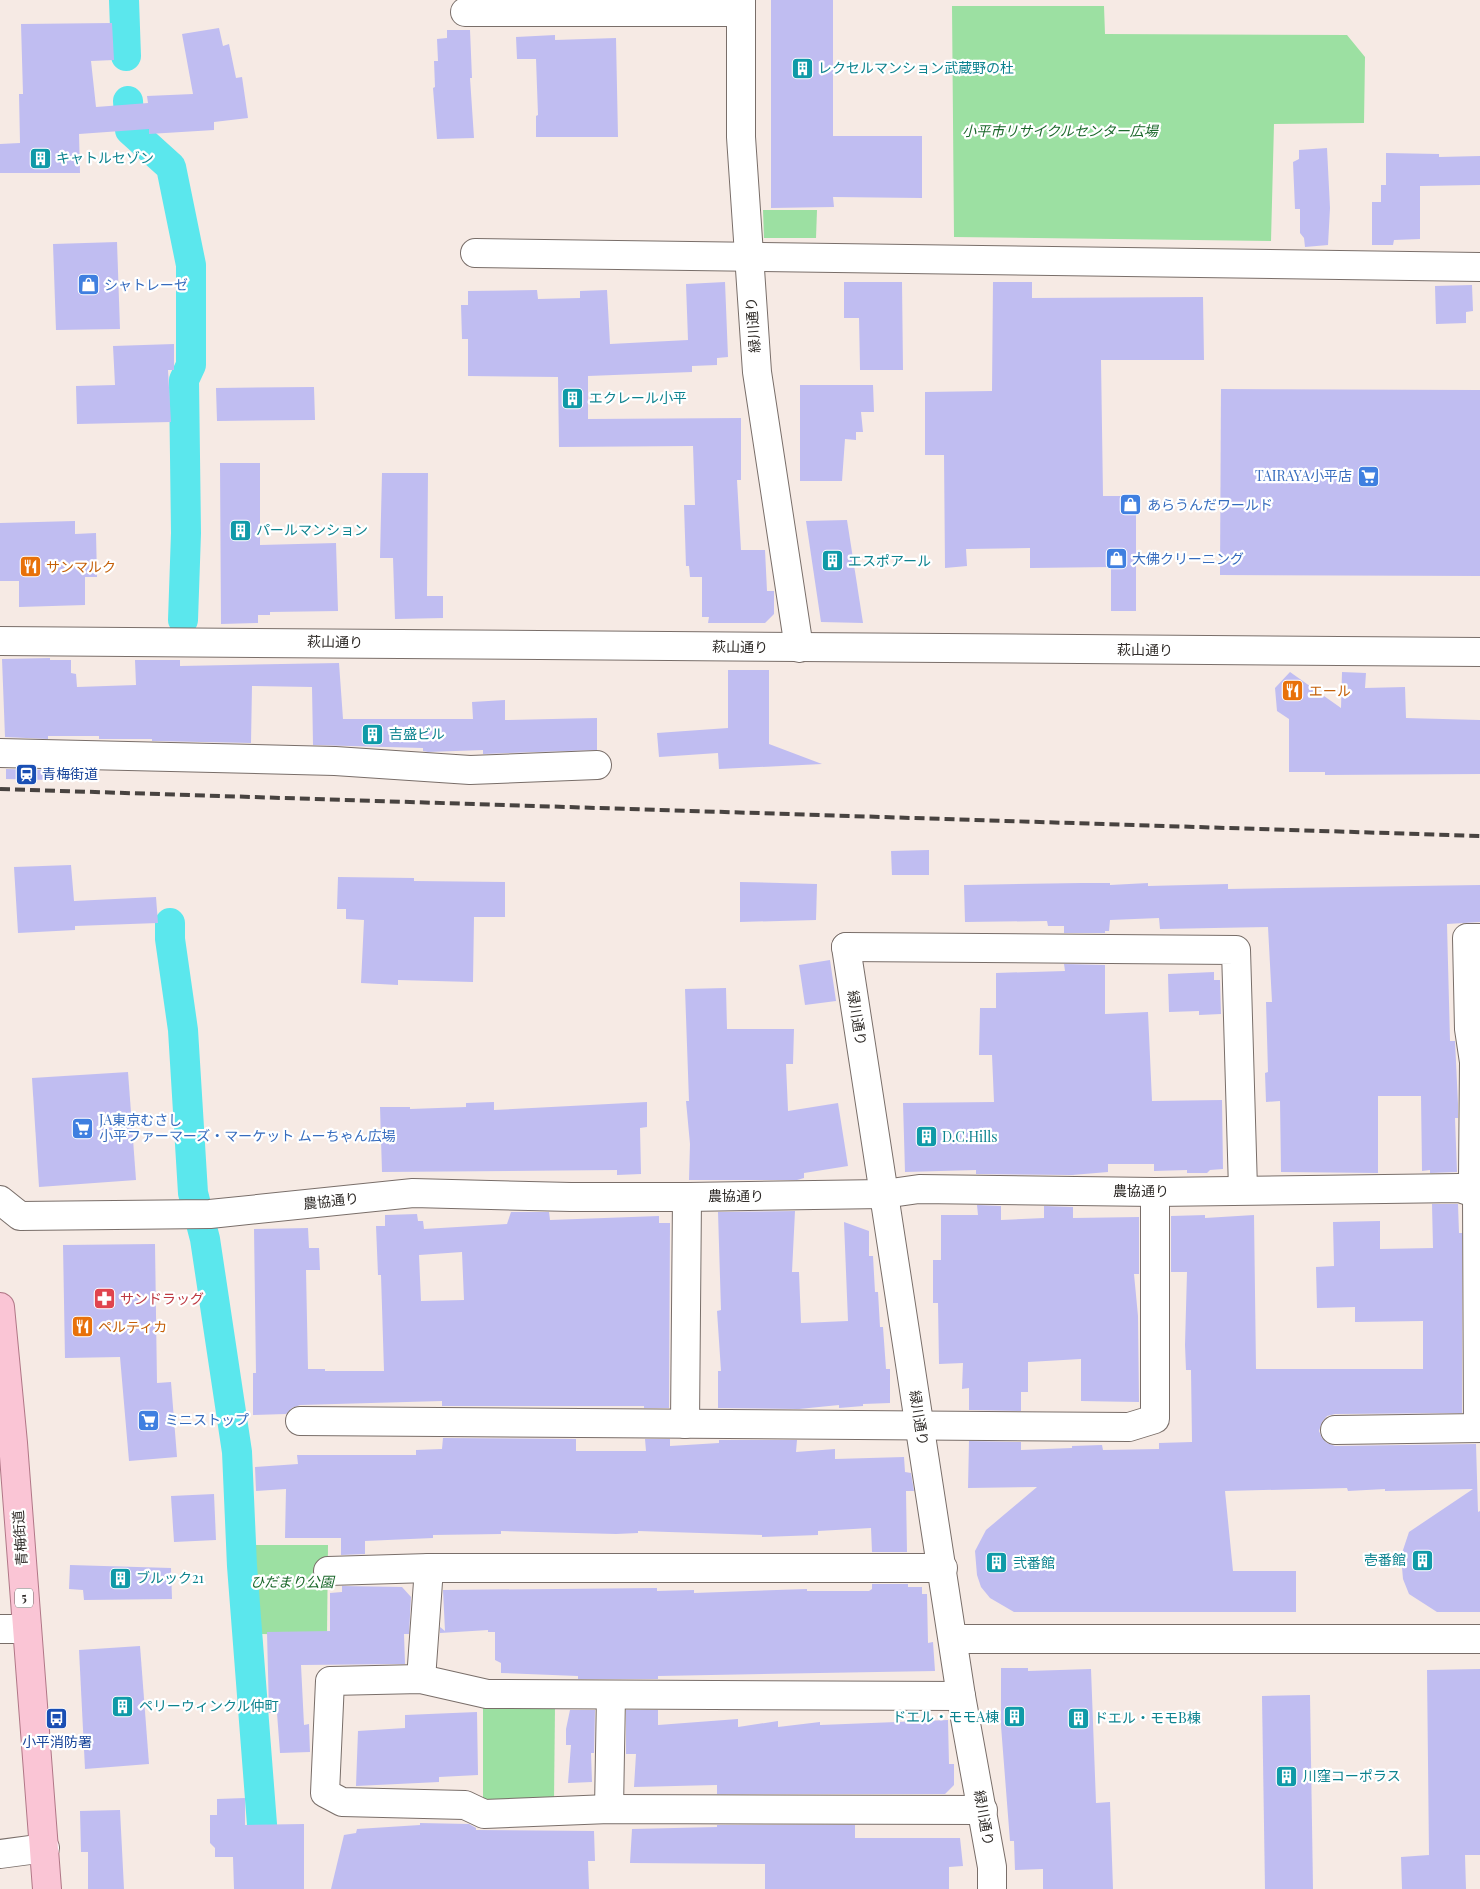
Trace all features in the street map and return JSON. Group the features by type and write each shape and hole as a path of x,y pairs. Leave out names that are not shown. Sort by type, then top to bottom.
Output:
{"main road":[{"name":"青梅街道","path":"0,1307 6,1445 27,1630 47,1889"}],"street":[{"path":"465,12 741,6"},
{"name":"緑川通り","path":"741,6 741,137 759,401 799,648"},
{"path":"476,252 1480,266"},
{"name":"萩山通り","path":"0,641 284,641 799,648 1480,652"},
{"path":"0,753 335,761 470,770 597,765"},
{"path":"1335,1430 1479,1428 1479,1195 1472,1178 1477,1062 1469,1029 1467,938 1480,938"},
{"name":"緑川通り","path":"992,1889 992,1867 961,1696 954,1639 846,947 1236,950 1242,1189"},
{"name":"農協通り","path":"0,1200 20,1216 198,1214 413,1193 571,1197 687,1197 884,1194 919,1189 1155,1192 1242,1189 1460,1188 1479,1195"},
{"path":"300,1421 1129,1427 1155,1419 1155,1192"},
{"path":"685,1424 687,1197"},
{"path":"328,1571 429,1568 943,1568"},
{"path":"421,1679 429,1568"},
{"path":"0,1629 27,1630"},
{"path":"954,1639 1480,1639"},
{"path":"961,1696 487,1694 421,1679 330,1681 325,1794 342,1802 465,1805 484,1814 609,1809 983,1810"},
{"path":"609,1809 611,1695"},
{"path":"0,1854 45,1848"}],"green space":[{"name":"小平市リサイクルセンター広場","path":"952,6 1104,6 1105,34 1347,35 1365,57 1364,123 1274,124 1271,241 954,237"},
{"path":"763,210 817,210 816,238 764,238"},
{"name":"ひだまり公園","path":"252,1545 328,1545 327,1635 261,1634"},
{"path":"483,1706 555,1707 554,1800 483,1801"}],"building":[{"name":"レクセルマンション武蔵野の杜","path":"771,0 833,0 833,136 922,136 922,198 833,197 834,207 771,208"},
{"path":"112,23 114,60 91,61 96,107 148,103 147,96 193,94 182,34 219,28 223,46 229,44 236,78 242,77 248,118 214,122 214,130 149,134 149,129 79,134 80,173 0,173 0,144 20,143 19,94 23,94 21,24"},
{"path":"447,30 470,30 472,78 470,78 474,138 437,139 433,88 435,87 434,61 438,61 437,39 447,38"},
{"path":"555,35 555,40 616,38 618,137 536,137 536,116 538,115 536,59 517,59 516,37"},
{"path":"1327,148 1330,208 1328,245 1305,247 1304,238 1300,233 1300,209 1295,209 1293,162 1299,159 1299,150"},
{"path":"1386,153 1439,154 1439,157 1480,156 1480,185 1420,186 1420,239 1394,240 1393,245 1372,245 1372,202 1381,202 1381,185 1386,185"},
{"path":"117,242 120,329 56,330 53,244"},
{"path":"725,282 728,357 717,358 717,365 692,366 692,372 588,376 588,419 741,418 741,480 737,480 741,550 765,550 767,591 774,591 774,614 765,623 708,623 709,617 702,617 702,577 690,577 689,566 686,566 684,505 695,505 693,446 559,447 558,377 468,376 468,339 462,339 461,305 468,305 468,291 537,290 538,299 580,298 580,291 607,290 610,344 688,340 686,284"},
{"path":"844,282 902,282 903,370 860,370 859,318 844,318"},
{"path":"993,282 1032,282 1032,298 1203,297 1204,360 1101,360 1103,496 1136,496 1136,611 1111,611 1111,567 1030,568 1030,548 966,549 967,566 945,568 944,455 925,455 925,392 992,391"},
{"path":"1472,285 1473,311 1466,312 1466,323 1436,324 1435,286"},
{"path":"174,344 174,370 168,370 171,422 77,424 76,386 115,385 113,346"},
{"path":"800,385 873,385 874,412 861,412 863,432 856,432 856,440 845,439 842,481 800,481"},
{"path":"314,387 315,420 217,421 216,388"},
{"path":"1221,389 1480,390 1480,576 1220,575"},
{"path":"220,463 260,463 260,545 336,543 338,611 270,612 270,615 258,615 258,623 221,624"},
{"path":"382,473 428,473 427,596 443,596 443,618 395,619 393,558 380,558"},
{"name":"エスポアール","path":"847,520 863,623 821,622 806,521"},
{"path":"75,521 75,534 96,533 97,577 85,577 85,605 19,607 19,581 0,581 0,523"},
{"path":"50,658 50,660 71,660 71,673 76,674 77,687 136,685 135,660 180,660 180,666 339,663 343,719 473,719 472,702 505,700 505,720 597,718 597,750 483,754 483,750 428,752 423,751 423,748 313,745 312,687 252,686 251,743 99,739 99,736 48,736 48,739 5,737 2,659"},
{"path":"728,670 769,670 769,744 822,764 719,769 718,753 659,757 657,733 728,728"},
{"path":"1290,672 1341,708 1342,672 1366,673 1365,688 1405,687 1406,718 1480,720 1480,774 1325,775 1325,772 1289,772 1289,719 1277,711 1275,688"},
{"path":"6,769 49,770 49,780 6,779"},
{"path":"929,850 929,875 892,875 891,851"},
{"path":"71,865 74,901 156,897 158,923 75,926 75,930 18,933 14,867"},
{"path":"338,877 414,878 414,881 505,882 505,917 474,917 473,982 398,980 398,985 361,983 364,920 346,919 346,909 337,909"},
{"path":"740,882 817,884 816,920 740,922"},
{"path":"1110,883 1110,885 1148,883 1148,886 1228,884 1228,889 1480,885 1480,922 1447,924 1450,1041 1455,1041 1458,1104 1458,1118 1455,1118 1457,1172 1430,1173 1430,1170 1422,1171 1421,1096 1378,1096 1378,1173 1281,1172 1280,1101 1266,1102 1265,1073 1268,1072 1266,1002 1272,1002 1268,927 1160,929 1159,918 1110,920 1109,931 1105,931 1105,933 1064,933 1064,926 1048,926 1047,921 965,922 964,885"},
{"path":"830,960 836,1001 805,1005 799,965"},
{"path":"1064,964 1105,965 1105,1014 1148,1012 1152,1101 1222,1100 1223,1169 1210,1170 1207,1173 1187,1173 1187,1170 1154,1171 1154,1164 1108,1164 1108,1172 1072,1175 976,1174 976,1170 905,1172 903,1103 994,1102 992,1055 979,1055 980,1008 996,1008 996,973 1065,971"},
{"path":"1214,972 1214,980 1220,980 1221,1014 1199,1015 1199,1011 1169,1012 1168,974"},
{"path":"726,988 727,1029 794,1029 793,1064 786,1064 788,1111 838,1103 848,1166 804,1173 804,1178 797,1180 689,1180 690,1144 686,1101 689,1101 685,989"},
{"path":"128,1072 136,1180 39,1187 32,1078"},
{"path":"494,1102 494,1110 647,1102 647,1127 640,1128 641,1174 617,1175 617,1170 382,1172 380,1107 410,1107 410,1109 466,1107 466,1103"},
{"path":"1432,1204 1458,1204 1459,1233 1462,1233 1462,1413 1335,1414 1327,1416 1322,1422 1319,1431 1327,1443 1335,1446 1476,1444 1478,1512 1480,1511 1480,1612 1437,1612 1409,1594 1403,1579 1401,1556 1409,1532 1473,1489 1348,1491 1347,1488 1225,1491 1233,1571 1296,1571 1296,1612 1014,1612 990,1598 981,1587 977,1575 975,1551 986,1530 1037,1487 968,1488 969,1441 1021,1442 1021,1450 1102,1445 1103,1450 1159,1449 1159,1443 1192,1442 1191,1370 1186,1370 1185,1345 1187,1272 1171,1272 1171,1216 1205,1215 1205,1218 1254,1215 1256,1369 1423,1369 1423,1321 1355,1322 1355,1307 1317,1308 1316,1267 1334,1266 1333,1222 1380,1221 1380,1249 1433,1248"},
{"path":"977,1205 1001,1206 1001,1220 1044,1218 1044,1206 1073,1207 1073,1218 1139,1217 1139,1274 1134,1274 1138,1316 1139,1402 1081,1401 1081,1359 1028,1362 1028,1392 1021,1392 1021,1411 969,1410 969,1388 962,1389 963,1363 939,1364 938,1303 933,1303 933,1260 941,1260 941,1215 978,1215"},
{"path":"795,1211 792,1272 799,1272 801,1323 848,1321 844,1222 869,1231 869,1256 873,1256 875,1292 878,1292 880,1327 883,1327 886,1369 890,1369 890,1403 863,1404 863,1406 839,1408 839,1405 799,1409 718,1408 718,1371 721,1371 717,1311 721,1310 718,1212"},
{"path":"511,1212 549,1212 550,1220 659,1216 659,1223 670,1223 669,1408 644,1408 644,1406 442,1406 442,1401 300,1405 292,1408 286,1414 253,1415 253,1373 256,1373 254,1229 308,1228 309,1248 319,1248 320,1270 306,1270 308,1369 325,1369 325,1371 384,1371 381,1275 378,1275 376,1226 385,1226 385,1215 417,1214 418,1221 423,1221 424,1229 507,1224","holes":["462,1252 464,1300 421,1301 419,1255"]},
{"path":"155,1244 157,1383 171,1382 177,1457 129,1461 120,1357 65,1358 63,1245"},
{"path":"443,1438 576,1439 576,1451 646,1451 645,1439 670,1439 670,1446 719,1443 719,1440 797,1440 796,1452 835,1449 835,1459 904,1457 905,1472 911,1473 914,1491 906,1491 907,1552 872,1552 871,1528 818,1531 818,1535 762,1537 762,1535 638,1531 638,1533 616,1534 501,1531 501,1534 433,1535 433,1538 365,1541 365,1554 341,1555 341,1538 285,1538 286,1489 256,1491 255,1467 298,1464 297,1455 416,1455 416,1450 442,1449"},
{"path":"214,1494 216,1540 174,1542 171,1496"},
{"name":"ブルック21","path":"70,1565 171,1568 172,1599 84,1600 83,1590 69,1589"},
{"path":"872,1584 908,1584 908,1587 922,1587 922,1594 927,1594 928,1643 933,1642 935,1671 658,1676 658,1679 578,1679 578,1676 501,1673 501,1663 495,1660 495,1632 488,1632 488,1630 440,1633 440,1627 445,1631 443,1590 657,1588 657,1591 694,1590 694,1593 807,1589 807,1591 869,1591 872,1589"},
{"path":"342,1586 402,1587 411,1597 409,1634 404,1634 405,1664 301,1665 304,1725 309,1724 310,1752 280,1753 277,1713 269,1713 267,1632 330,1631 330,1593 342,1592"},
{"name":"ペリーウィンクル仲町","path":"140,1646 149,1764 85,1769 79,1650"},
{"path":"1001,1668 1028,1668 1028,1671 1091,1669 1096,1803 1110,1802 1113,1889 1043,1889 1043,1869 1015,1870 1014,1841 1010,1841 1001,1726"},
{"path":"1480,1669 1480,1855 1465,1855 1466,1889 1402,1889 1401,1857 1429,1855 1427,1670"},
{"name":"川窪コーポラス","path":"1310,1695 1313,1889 1265,1889 1262,1696"},
{"path":"570,1710 595,1710 594,1753 591,1753 592,1782 568,1783 571,1745 566,1745 566,1729"},
{"path":"626,1710 658,1710 658,1725 738,1719 738,1727 778,1721 778,1727 820,1722 820,1725 948,1720 949,1764 954,1764 954,1785 945,1794 717,1794 717,1785 634,1787 636,1754 626,1754"},
{"path":"477,1712 478,1775 439,1777 439,1782 356,1786 358,1731 405,1728 405,1715"},
{"path":"245,1798 245,1825 304,1824 304,1889 234,1889 233,1857 215,1857 215,1848 210,1843 210,1815 217,1815 217,1799"},
{"path":"120,1810 124,1889 88,1889 88,1852 81,1852 80,1811"},
{"path":"420,1823 469,1824 476,1828 476,1830 594,1831 595,1861 588,1861 589,1889 331,1889 344,1835 356,1833 357,1829 420,1825"},
{"path":"717,1825 855,1825 855,1838 960,1838 963,1866 949,1867 949,1889 765,1889 765,1864 630,1863 632,1829 717,1827"}],"waterway":[{"path":"124,0 126,56"},
{"path":"128,101 130,130 171,167 191,265 191,365 184,380 186,533 183,620"},
{"path":"170,923 170,939 183,1030 193,1193 205,1239 237,1452 242,1566 267,1889"}],"railway":[{"path":"0,789 1480,836"}],"place":[{"name":"レクセルマンション武蔵野の杜","path":"802,68"},
{"name":"キャトルセゾン","path":"40,158"},
{"name":"シャトレーゼ","path":"88,285"},
{"name":"エクレール小平","path":"573,398"},
{"name":"TAIRAYA小平店","path":"1368,476"},
{"name":"あらうんだワールド","path":"1131,505"},
{"name":"パールマンション","path":"240,530"},
{"name":"大佛クリーニング","path":"1116,559"},
{"name":"エスポアール","path":"832,561"},
{"name":"サンマルク","path":"30,567"},
{"name":"エール","path":"1293,691"},
{"name":"吉盛ビル","path":"373,734"},
{"name":"青梅街道","path":"26,774"},
{"name":"JA東京むさし 小平ファーマーズ・マーケット ムーちゃん広場","path":"83,1128"},
{"name":"D.C.Hills","path":"926,1137"},
{"name":"サンドラッグ","path":"104,1299"},
{"name":"ペルティカ","path":"82,1327"},
{"name":"ミニストップ","path":"149,1420"},
{"name":"壱番館","path":"1422,1560"},
{"name":"弐番館","path":"997,1563"},
{"name":"ブルック21","path":"120,1578"},
{"name":"ペリーウィンクル仲町","path":"123,1706"},
{"name":"ドエル・モモA棟","path":"1015,1717"},
{"name":"ドエル・モモB棟","path":"1078,1718"},
{"name":"小平消防署","path":"57,1719"},
{"name":"川窪コーポラス","path":"1287,1776"}]}
